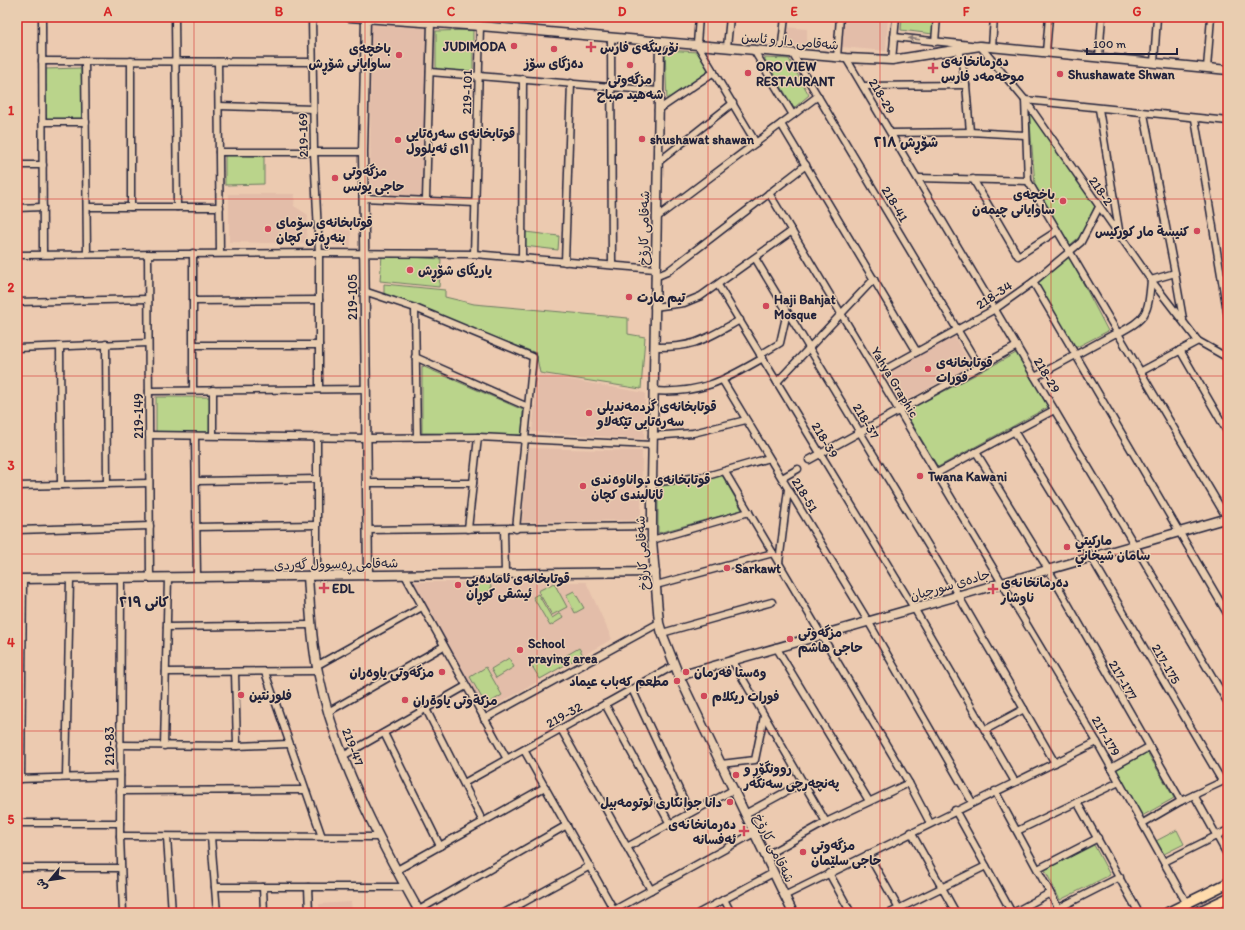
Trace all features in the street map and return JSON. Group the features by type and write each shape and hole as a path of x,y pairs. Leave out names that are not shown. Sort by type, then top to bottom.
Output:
{"main road":[{"path":"1167,913 1228,883"},
{"path":"1196,913 1228,898"}],"street":[{"path":"42,17 43,254"},
{"path":"175,17 177,207"},
{"name":"219-169","path":"312,17 314,152 319,253 319,389"},
{"name":"شەقامی دار و ئاسن","path":"349,17 480,26 846,58 892,60 959,48 980,46 1228,70"},
{"name":"219-105","path":"363,17 362,152 368,575"},
{"path":"699,17 697,44 756,143"},
{"path":"727,47 730,17"},
{"path":"781,52 785,17"},
{"path":"837,57 840,17"},
{"path":"892,60 896,17"},
{"path":"935,42 937,17"},
{"path":"992,47 994,17"},
{"path":"1046,52 1049,17"},
{"path":"1099,57 1102,17"},
{"path":"1154,63 1157,17"},
{"path":"1207,68 1211,17"},
{"path":"426,199 431,22"},
{"name":"219-101","path":"474,254 480,26"},
{"path":"894,37 980,46"},
{"path":"611,38 612,265"},
{"name":"شەقامی کارۆخ","path":"660,42 652,440 652,540 659,623 679,676 793,913"},
{"name":"218-2","path":"980,46 1025,100 1120,238 1198,341 1228,358"},
{"path":"959,48 966,85 970,132"},
{"path":"753,49 793,114"},
{"name":"218-41","path":"792,53 979,366"},
{"name":"218-29","path":"846,58 1054,410 1136,544 1228,703"},
{"path":"42,61 313,62"},
{"path":"85,61 87,254"},
{"path":"131,61 131,207"},
{"path":"218,62 220,253"},
{"path":"430,72 658,91"},
{"path":"658,110 714,72"},
{"path":"522,258 523,79"},
{"path":"565,262 571,83"},
{"path":"863,86 966,85"},
{"path":"656,218 818,96"},
{"path":"1228,122 1025,100 1025,135 1028,181 1116,333 1228,519"},
{"path":"657,163 732,103"},
{"path":"219,106 313,108"},
{"path":"1099,109 1120,238"},
{"path":"1144,114 1183,320"},
{"path":"1195,119 1228,317"},
{"path":"43,122 86,122"},
{"path":"781,124 917,352"},
{"path":"891,133 970,132 1025,135"},
{"path":"219,152 362,152"},
{"path":"17,165 43,165"},
{"path":"17,254 474,254 612,265 655,273 667,272 806,166"},
{"path":"918,178 1028,181"},
{"path":"973,180 1018,256 1057,231"},
{"name":"Yahya Graphic","path":"769,193 1002,582"},
{"path":"363,198 426,199 475,203"},
{"path":"17,208 43,207"},
{"path":"87,207 220,207"},
{"name":"218-34","path":"877,374 995,309 1033,282 1082,242 1088,232 1098,207"},
{"path":"654,307 684,303 718,285 792,231"},
{"path":"193,253 193,390"},
{"name":"219-149","path":"148,254 150,578"},
{"name":"218-37","path":"755,258 958,595 1055,763"},
{"path":"1035,377 1116,333 1138,323 1145,314 1149,301 1151,280 1175,273"},
{"path":"777,382 874,280"},
{"path":"1033,282 1228,615"},
{"name":"218-39","path":"718,285 914,608 1015,782"},
{"path":"364,291 415,308 533,356 516,529"},
{"path":"17,302 148,299"},
{"path":"192,301 319,300"},
{"path":"415,308 417,437"},
{"path":"653,390 682,391 723,381 780,343 787,312"},
{"path":"654,347 676,347 697,342 740,320"},
{"path":"1140,372 1198,341"},
{"path":"17,348 148,343"},
{"path":"106,344 107,484"},
{"path":"193,345 319,345"},
{"path":"60,346 61,485"},
{"path":"809,460 1017,346"},
{"path":"1180,350 1228,433"},
{"path":"415,357 528,406"},
{"name":"218-51","path":"723,381 868,621 972,802"},
{"path":"149,391 365,389"},
{"path":"213,390 213,435"},
{"path":"937,474 1054,410"},
{"path":"149,435 366,438 478,437 652,440 693,433 746,420"},
{"name":"217-175","path":"1014,431 1225,780"},
{"path":"195,436 197,481 197,577"},
{"path":"317,437 317,576"},
{"path":"468,529 478,437"},
{"name":"217-177","path":"976,452 1048,569 1180,801"},
{"path":"652,483 725,472 769,458"},
{"path":"782,478 798,469"},
{"path":"725,472 910,783 930,822"},
{"path":"197,481 317,480"},
{"path":"17,486 150,483"},
{"path":"367,483 473,483"},
{"path":"779,563 788,489"},
{"path":"652,540 749,512"},
{"name":"جادەی سورچیان","path":"679,676 1002,582 1228,519"},
{"path":"196,527 317,525"},
{"path":"17,530 150,526"},
{"path":"367,530 652,526"},
{"path":"504,529 505,574"},
{"path":"656,585 773,552"},
{"name":"شەقامی ڕەسوول گەردی","path":"20,579 655,572"},
{"path":"404,575 507,759"},
{"name":"219-47","path":"308,576 311,625 317,669 328,712 343,756 379,837 419,912"},
{"name":"219-83","path":"121,578 120,836 124,913"},
{"path":"164,746 168,578"},
{"path":"20,579 19,779 120,776"},
{"path":"66,777 70,579"},
{"name":"217-179","path":"1002,582 1097,742 1187,904"},
{"path":"662,633 772,602"},
{"path":"166,672 236,673 317,669 422,607"},
{"path":"484,719 659,623"},
{"path":"167,627 311,625"},
{"path":"328,712 444,646"},
{"path":"776,647 869,802"},
{"path":"732,660 826,822"},
{"name":"219-32","path":"464,783 675,665"},
{"path":"265,672 322,837"},
{"path":"236,673 236,746"},
{"path":"343,756 466,686"},
{"path":"632,689 690,813"},
{"path":"1222,693 1228,690"},
{"path":"605,704 670,824"},
{"path":"426,709 483,822"},
{"path":"985,730 1024,710"},
{"path":"721,764 755,760 764,716"},
{"path":"561,729 651,890"},
{"path":"384,733 440,846"},
{"path":"784,896 930,822 1097,742"},
{"path":"120,745 236,746 289,744"},
{"path":"1111,768 1149,747"},
{"path":"524,750 590,866 612,911 754,833"},
{"path":"1143,823 1180,801 1225,780"},
{"path":"745,814 804,782"},
{"path":"1018,831 1119,782"},
{"path":"765,856 826,822 910,783"},
{"path":"396,870 545,787"},
{"path":"120,791 305,790"},
{"path":"627,847 733,790"},
{"path":"995,791 1060,910 1120,877"},
{"path":"1194,795 1228,856"},
{"path":"1077,802 1139,913"},
{"path":"955,810 1012,913 1050,892"},
{"path":"17,823 120,823"},
{"path":"419,912 566,825"},
{"path":"1164,862 1228,830"},
{"path":"911,832 956,913"},
{"path":"120,836 379,837"},
{"path":"167,837 172,913"},
{"path":"212,837 217,913"},
{"path":"1038,869 1098,838"},
{"path":"868,854 899,909"},
{"path":"504,913 590,866"},
{"path":"890,913 986,866"},
{"path":"17,868 121,868"},
{"path":"699,913 773,873"},
{"path":"829,873 851,913"},
{"path":"215,887 406,887"},
{"path":"263,887 264,913"},
{"path":"308,887 309,913"},
{"path":"724,899 732,913"}],"shaded area":[{"path":"843,17 888,17 886,51 841,47"},
{"name":"قوتابخانەی سەرەتایی ١١ی ئەیلوول","path":"371,25 427,28 424,196 370,195"},
{"path":"785,27 807,29 807,47 784,44"},
{"name":"قوتابخانەی سۆمای بنەڕەتی کچان","path":"229,194 295,194 294,206 308,215 306,244 229,242"},
{"path":"334,229 351,230 351,246 333,245"},
{"name":"قوتابخانەی فورات","path":"954,336 971,365 902,403 885,374"},
{"name":"قوتابخانەی گردمەندیلی سەرەتایی تێكەلاو","path":"538,374 645,393 644,439 532,432"},
{"name":"قوتابخانەی دواناوەندی ئانالیندی كچان","path":"529,448 642,451 641,520 522,522"},
{"path":"411,582 586,582 612,639 484,712"},
{"path":"351,902 352,913 320,913 319,904"}],"green space":[{"path":"902,17 935,17 933,34 901,30"},
{"path":"473,30 473,71 436,71 436,31"},
{"path":"665,50 699,52 712,70 667,101"},
{"path":"764,58 789,59 809,95 794,108"},
{"path":"81,68 83,119 46,120 45,69"},
{"path":"1029,111 1095,206 1084,233 1070,245 1035,185"},
{"path":"225,155 264,156 264,184 225,185"},
{"path":"525,232 559,236 558,250 524,246"},
{"name":"یاریگای شۆڕش","path":"382,255 441,259 439,287 380,281"},
{"path":"1069,256 1108,331 1075,348 1036,280"},
{"path":"384,284 445,290 445,297 474,304 628,318 628,334 645,337 641,389 540,373 536,353 384,295"},
{"path":"1018,352 1050,406 938,467 905,412"},
{"path":"422,366 523,410 522,435 422,433"},
{"path":"156,397 210,397 210,432 156,432"},
{"path":"722,475 742,510 658,533 658,485"},
{"path":"473,583 490,583 493,596 489,591 479,597"},
{"path":"554,583 567,607 552,615 538,591"},
{"path":"574,591 584,608 575,613 566,595"},
{"path":"538,594 552,618 560,613 563,618 550,626 533,597"},
{"path":"579,648 583,655 540,679 530,663 542,656 548,666"},
{"path":"509,658 514,667 496,678 491,669"},
{"path":"486,667 502,695 486,705 470,677"},
{"path":"1147,752 1174,798 1142,816 1115,770"},
{"path":"1177,830 1184,844 1164,854 1156,841"},
{"path":"1094,845 1110,875 1060,900 1045,870"}],"place":[{"name":"JUDIMODA","path":"514,46"},
{"name":"نۆرینگەی فارس","path":"591,47"},
{"name":"دەزگای سۆز","path":"554,49"},
{"name":"باخچەی ساوایانی شۆڕش","path":"399,55"},
{"name":"مزگه‌وتی شه‌هید صباح","path":"630,65"},
{"name":"دەرمانخانەی موحەمەد فارس","path":"933,68"},
{"name":"ORO VIEW RESTAURANT","path":"748,73"},
{"name":"Shushawate Shwan","path":"1060,74"},
{"name":"shushawat shawan","path":"642,139"},
{"name":"قوتابخانەی سەرەتایی ١١ی ئەیلوول","path":"398,140"},
{"name":"مزگەوتی حاجی یونس","path":"335,178"},
{"name":"باخچه‌ی ساوایانی چیمه‌ن","path":"1063,201"},
{"name":"قوتابخانەی سۆمای بنەڕەتی کچان","path":"268,229"},
{"name":"كنيسة مار كوركيس","path":"1197,231"},
{"name":"یاریگای شۆڕش","path":"410,270"},
{"name":"تيم مارت","path":"629,297"},
{"name":"Haji Bahjat Mosque","path":"766,306"},
{"name":"قوتابخانەی فورات","path":"928,369"},
{"name":"قوتابخانەی گردمەندیلی سەرەتایی تێكەلاو","path":"589,413"},
{"name":"Twana Kawani","path":"920,476"},
{"name":"قوتابخانەی دواناوەندی ئانالیندی كچان","path":"583,486"},
{"name":"ماركيتي سامان شيخاني","path":"1067,547"},
{"name":"Sarkawt","path":"727,568"},
{"name":"قوتابخانەی ئامادەیی ئیشقی کوڕان","path":"458,585"},
{"name":"EDL","path":"324,588"},
{"name":"دەرمانخانەی ناوشار","path":"993,589"},
{"name":"مزگەوتی حاجی هاشم","path":"790,639"},
{"name":"School praying area","path":"520,650"},
{"name":"مزگەوتی یاوەران","path":"442,672"},
{"name":"وەستا فەرمان","path":"686,672"},
{"name":"مطعم کەباب عیماد","path":"677,681"},
{"name":"فلورنتين","path":"241,695"},
{"name":"فورات ريکلام","path":"704,696"},
{"name":"مزكةوتى ياوةران","path":"405,700"},
{"name":"روونگۆڕ و پەنچەرچی سەنگەر","path":"736,775"},
{"name":"دانا جوانكارى ئوتومەبیل","path":"730,802"},
{"name":"دەرمانخانەی ئەفسانە","path":"744,831"},
{"name":"مزگەوتی حاجی سلێمان","path":"803,852"}],"district":[{"name":"شۆڕش ٢١٨","path":"906,142"},
{"name":"کانی ٢١٩","path":"144,602"}]}
